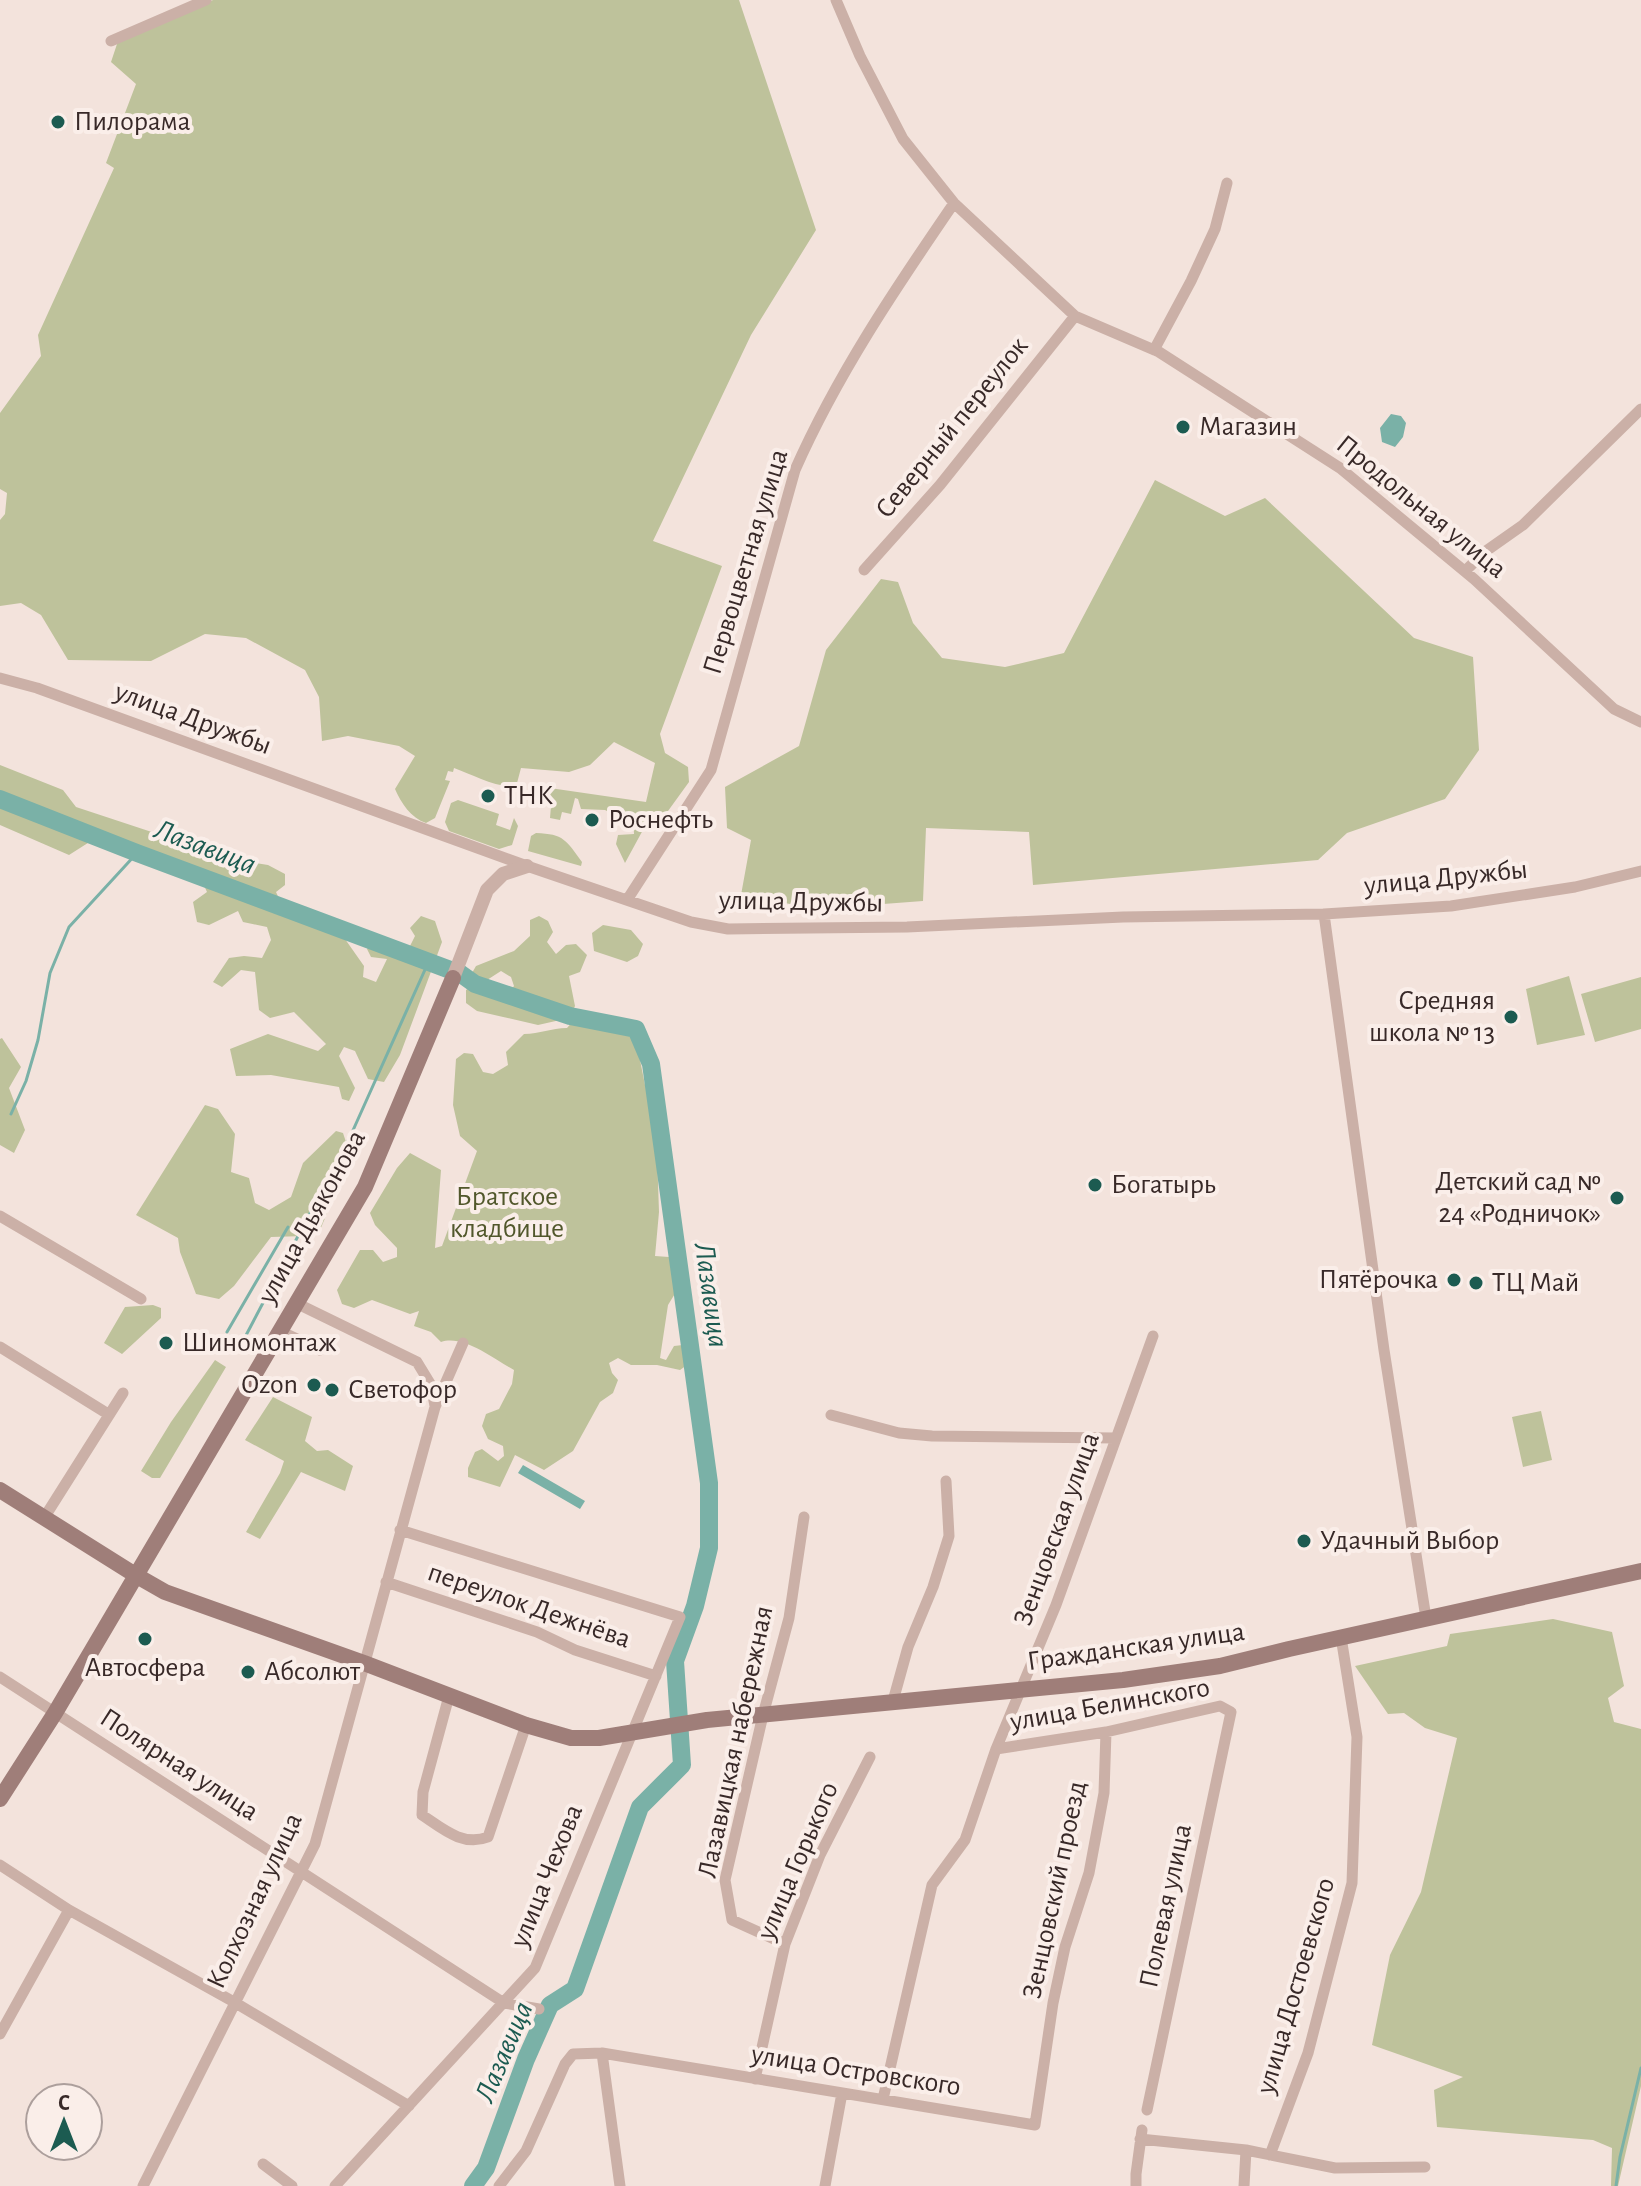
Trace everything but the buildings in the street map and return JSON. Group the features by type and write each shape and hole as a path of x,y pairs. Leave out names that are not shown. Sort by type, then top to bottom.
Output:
{"main road":[{"name":"улица Дьяконова","path":"0,1799 137,1576 365,1187 453,978"},
{"name":"Гражданская улица","path":"0,1490 165,1592 526,1725 571,1738 632,1734 707,1720 1123,1680 1220,1666 1641,1571"}],"street":[{"path":"111,41 206,0"},
{"name":"Продольная улица","path":"836,0 860,56 903,139 954,203 1075,316 1154,350 1340,468 1465,571 1614,709 1641,722"},
{"path":"1154,350 1215,229 1227,183"},
{"name":"Первоцветная улица","path":"627,900 711,770 795,470 812,431 878,315 954,203"},
{"name":"Северный переулок","path":"864,570 940,485 1075,316"},
{"path":"1465,571 1486,551 1523,525 1641,409"},
{"name":"улица Дружбы","path":"0,678 37,688 527,866 691,922 728,929 907,927 1123,917 1324,914 1451,906 1575,887 1641,871"},
{"name":"улица Дьяконова","path":"453,978 487,890 503,874 527,866"},
{"path":"1324,914 1382,1335 1426,1618"},
{"path":"0,1216 141,1299"},
{"path":"296,1303 417,1362 431,1385 435,1407"},
{"path":"280,1331 320,1350"},
{"name":"Зенцовская улица","path":"883,2099 932,1885 965,1840 996,1749 1056,1605 1153,1336"},
{"name":"Колхозная улица","path":"143,2186 315,1844 435,1407 463,1343"},
{"path":"0,1347 108,1414"},
{"path":"44,1518 123,1393"},
{"path":"831,1415 899,1433 932,1436 1116,1438"},
{"path":"893,1701 908,1647 933,1587 949,1536 946,1481"},
{"name":"Лазавицкая набережная","path":"785,1944 732,1920 725,1880 789,1618 804,1517"},
{"name":"улица Чехова","path":"335,2186 535,1968 680,1617 400,1530"},
{"name":"переулок Дежнёва","path":"386,1582 537,1632 575,1650 656,1676"},
{"name":"улица Достоевского","path":"1270,2155 1308,2053 1352,1883 1357,1737 1341,1637"},
{"name":"Полярная улица","path":"0,1677 504,2003 539,2009"},
{"path":"449,1696 423,1792 422,1815 453,1836 477,1841 488,1837 526,1725"},
{"name":"улица Белинского","path":"996,1749 1106,1732 1220,1706 1231,1712"},
{"name":"Полевая улица","path":"1147,2110 1231,1712"},
{"name":"Зенцовский проезд","path":"1045,2057 1065,1947 1089,1873 1102,1806 1106,1732"},
{"name":"улица Горького","path":"755,2079 785,1944 820,1855 870,1757"},
{"path":"0,1865 69,1910 234,2002 409,2106"},
{"path":"0,2034 69,1910"},
{"path":"499,2186 526,2151 565,2064 573,2054 602,2053 620,2186"},
{"name":"улица Островского","path":"602,2053 1035,2125 1045,2057"},
{"path":"825,2186 842,2093"},
{"path":"1136,2186 1141,2135 1246,2150 1335,2168 1425,2167"},
{"path":"1244,2186 1246,2150"},
{"path":"263,2164 292,2186"}],"green space":[{"path":"213,0 739,0 816,230 751,335 653,541 722,566 660,734 665,753 688,767 689,782 668,811 650,817 625,863 616,844 618,835 634,834 633,812 581,809 575,798 571,814 562,812 560,820 550,818 551,806 532,801 536,786 646,802 655,763 614,742 590,765 569,772 521,768 517,783 522,785 497,784 454,768 453,772 448,771 445,780 450,781 435,818 426,823 407,809 395,789 415,756 399,746 348,736 322,741 319,697 305,670 246,638 205,634 151,661 68,660 41,615 21,603 0,606 0,520 5,514 7,493 0,489 0,413 41,356 38,335 114,168 106,163 136,84 111,62 118,41"},
{"path":"1155,480 1225,516 1265,498 1414,638 1473,657 1479,750 1445,799 1347,833 1318,860 1033,885 1029,832 926,828 923,901 817,909 741,895 751,840 727,828 725,787 799,746 826,650 881,579 898,582 913,623 942,658 1005,667 1064,653"},
{"path":"0,765 63,790 76,807 185,843 205,842 217,857 268,865 285,874 285,885 276,892 286,914 345,939 364,966 363,977 376,982 387,959 371,957 367,949 373,939 410,946 415,936 410,928 421,916 435,921 442,942 400,1055 384,1082 368,1079 355,1051 344,1047 339,1056 355,1088 349,1101 342,1099 339,1087 271,1075 236,1076 230,1049 268,1034 318,1051 326,1044 294,1012 270,1018 259,1010 255,972 241,970 222,987 213,982 229,958 262,958 271,940 267,927 243,922 238,911 209,925 197,922 193,902 207,892 202,881 91,841 69,855 0,825"},
{"path":"458,800 499,814 496,825 510,830 514,818 518,826 512,845 499,849 449,831 445,822 451,803"},
{"path":"536,833 564,840 582,862 581,866 528,851 531,836"},
{"path":"539,916 548,921 553,932 547,942 556,954 566,945 576,944 587,955 580,972 569,976 575,1006 569,1018 538,1025 477,1011 466,1003 466,990 472,986 506,997 514,986 511,977 501,971 478,982 472,973 476,966 514,951 530,936 530,920"},
{"path":"603,925 631,930 643,944 638,956 627,962 594,951 592,933"},
{"path":"1569,976 1585,1035 1537,1045 1526,989"},
{"path":"1641,977 1641,1029 1595,1042 1581,994"},
{"name":"Братское кладбище","path":"575,1019 587,1025 635,1035 645,1085 655,1096 659,1212 655,1256 669,1257 676,1263 676,1292 668,1305 660,1358 666,1360 674,1346 683,1345 689,1354 687,1365 680,1370 657,1365 631,1365 618,1358 609,1363 618,1380 613,1393 600,1402 573,1451 544,1470 515,1455 500,1487 468,1477 468,1468 475,1452 482,1449 498,1461 504,1456 503,1446 488,1439 482,1426 486,1414 499,1409 512,1384 514,1370 468,1344 450,1340 441,1342 431,1332 414,1326 419,1311 410,1314 372,1300 354,1308 342,1304 337,1290 360,1250 373,1250 383,1262 397,1257 397,1248 375,1225 370,1213 397,1168 410,1153 441,1170 435,1248 442,1246 477,1151 460,1136 453,1105 456,1059 464,1053 473,1054 483,1072 493,1074 508,1065 506,1052 524,1034 567,1028"},
{"path":"2,1038 21,1067 9,1088 25,1130 14,1153 0,1145"},
{"path":"205,1105 218,1109 235,1134 231,1172 249,1178 255,1203 269,1210 291,1197 303,1163 336,1131 343,1133 351,1157 320,1230 305,1236 271,1237 234,1286 219,1299 196,1294 178,1238 136,1215"},
{"path":"153,1305 161,1308 161,1318 122,1354 104,1343 125,1307"},
{"path":"215,1360 226,1367 160,1478 152,1478 141,1471"},
{"path":"273,1397 312,1417 305,1441 317,1451 328,1450 353,1466 345,1491 301,1472 260,1539 246,1532 284,1461 245,1440"},
{"path":"1541,1411 1552,1460 1523,1467 1512,1417"},
{"path":"1553,1619 1612,1632 1624,1686 1608,1698 1614,1722 1641,1729 1641,2086 1618,2186 1611,2186 1612,2148 1593,2140 1437,2127 1434,2090 1463,2077 1372,2045 1390,1955 1421,1892 1457,1738 1425,1728 1404,1713 1388,1714 1355,1666 1447,1646 1450,1634"}],"water":[{"path":"1391,414 1401,416 1406,423 1403,437 1395,447 1382,442 1380,428"},
{"path":"523,1465 585,1501 580,1509 518,1473"}],"waterway":[{"name":"Лазавица","path":"0,799 461,974 475,984 570,1016 636,1029 651,1064 709,1483 709,1548 695,1606 675,1661 682,1765 640,1807 575,1989 550,2005 526,2059 486,2168 473,2186"},
{"path":"11,1114 26,1081 38,1040 50,973 69,927 137,853"},
{"path":"243,1341 350,1137 428,963"},
{"path":"227,1332 288,1227"},
{"path":"1616,2186 1641,2068"}],"place":[{"name":"Пилорама","path":"58,122"},
{"name":"Магазин","path":"1183,427"},
{"name":"ТНК","path":"488,796"},
{"name":"Роснефть","path":"592,820"},
{"name":"Средняя школа № 13","path":"1511,1017"},
{"name":"Богатырь","path":"1095,1185"},
{"name":"Детский сад № 24 «Родничок»","path":"1617,1198"},
{"name":"Пятёрочка","path":"1454,1280"},
{"name":"ТЦ Май","path":"1476,1283"},
{"name":"Шиномонтаж","path":"166,1343"},
{"name":"Ozon","path":"314,1385"},
{"name":"Светофор","path":"332,1390"},
{"name":"Удачный Выбор","path":"1304,1541"},
{"name":"Автосфера","path":"145,1639"},
{"name":"Абсолют","path":"248,1672"}]}
